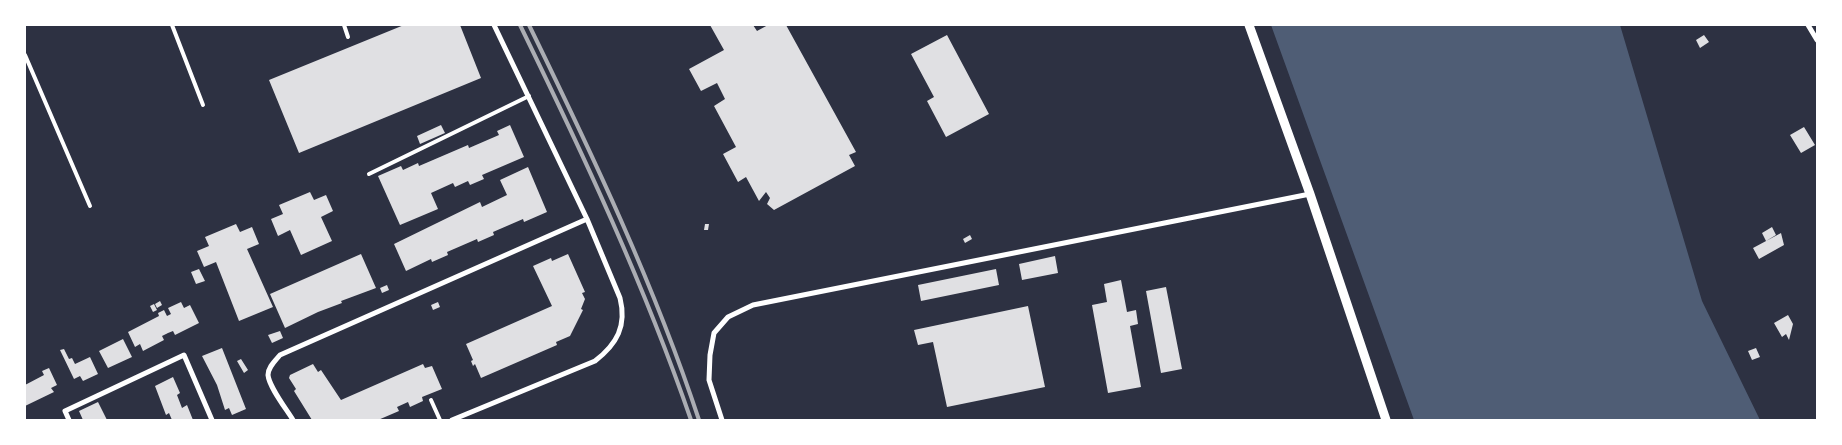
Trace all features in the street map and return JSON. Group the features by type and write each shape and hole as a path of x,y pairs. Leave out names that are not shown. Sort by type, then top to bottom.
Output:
{"street":[{"path":"452,420 595,361 610,350 620,335 623,311 620,298 587,219 494,25"},
{"path":"1249,25 1310,194 1386,420"},
{"path":"1808,25 1817,40"},
{"path":"722,420 709,380 710,355 714,332 728,317 753,305 1310,194"},
{"path":"293,420 268,375 270,366 280,356 587,219"},
{"path":"69,420 65,411 184,355 212,420"}],"lane":[{"path":"172,25 203,105"},
{"path":"344,25 348,37"},
{"path":"25,55 90,206"},
{"path":"369,174 529,96"},
{"path":"431,400 440,420"}],"water":[{"path":"1271,25 1620,25 1702,301 1760,420 1414,420"}],"building":[{"path":"404,25 460,25 481,78 299,153 269,80"},
{"path":"710,25 753,25 757,31 768,25 786,25 856,152 849,155 855,166 774,210 767,204 770,198 766,192 759,201 746,177 738,182 723,154 736,147 714,106 725,99 717,83 701,91 689,69 724,50"},
{"path":"947,35 989,114 946,137 927,101 934,97 911,54"},
{"path":"1704,35 1709,42 1700,48 1696,40"},
{"path":"441,125 445,133 420,144 417,136"},
{"path":"510,125 524,157 482,175 484,179 470,185 468,181 455,187 453,183 431,193 438,209 400,225 378,176 401,166 403,170 418,163 419,166 468,145 469,148 499,135 497,131"},
{"path":"1804,127 1815,145 1801,153 1790,135"},
{"path":"528,167 547,212 524,222 523,219 493,232 494,235 478,242 477,239 447,252 448,255 432,262 431,259 406,271 394,244 480,202 482,207 507,195 500,180"},
{"path":"310,192 314,200 326,195 333,211 321,217 332,241 301,255 290,230 278,236 271,219 283,214 279,205"},
{"path":"236,224 240,232 252,227 259,244 247,249 273,307 239,321 216,262 204,267 197,251 209,246 205,237"},
{"path":"705,224 709,224 708,230 704,230"},
{"path":"1772,227 1776,235 1766,241 1762,233"},
{"path":"1781,233 1784,245 1759,259 1753,248"},
{"path":"970,235 972,239 965,243 963,239"},
{"path":"361,254 376,288 341,301 342,303 285,328 270,294"},
{"path":"568,254 585,292 582,293 585,299 581,309 583,310 570,336 556,342 557,345 481,378 475,364 473,366 471,361 473,360 466,344 552,306 533,266 551,258 552,261"},
{"path":"1055,256 1058,273 1022,280 1019,264"},
{"path":"199,269 205,281 196,284 191,272"},
{"path":"996,269 999,285 921,301 918,285"},
{"path":"1121,280 1127,312 1136,310 1138,324 1130,326 1141,387 1108,393 1092,305 1107,302 1104,284"},
{"path":"387,285 389,290 382,293 380,288"},
{"path":"1166,287 1182,369 1161,373 1146,291"},
{"path":"160,301 162,305 157,308 155,304"},
{"path":"181,302 184,308 190,305 199,323 175,335 173,331 162,336 164,340 143,351 140,344 135,347 128,332 159,316 158,313 164,310 167,316 171,314 168,308"},
{"path":"438,302 440,307 433,310 431,305"},
{"path":"154,304 157,310 153,312 150,306"},
{"path":"1028,306 1045,387 947,407 933,342 918,345 914,330"},
{"path":"1788,315 1793,324 1789,340 1786,334 1782,337 1774,323"},
{"path":"280,331 283,338 272,343 268,335"},
{"path":"123,339 132,357 108,368 99,351"},
{"path":"222,348 246,409 232,415 229,408 225,410 217,385 202,356"},
{"path":"1756,348 1760,357 1752,360 1748,351"},
{"path":"64,349 69,359 72,358 75,364 90,357 98,374 83,381 80,376 74,379 60,350"},
{"path":"241,359 248,370 244,373 237,361"},
{"path":"313,364 318,372 321,370 341,400 423,364 425,368 432,366 442,389 422,397 423,401 410,407 408,402 397,407 399,411 378,420 312,420 294,391 296,389 289,378 290,375"},
{"path":"49,368 57,385 51,388 54,392 25,406 25,385 44,375 42,371"},
{"path":"173,377 180,393 177,395 182,408 187,405 193,420 172,420 169,413 166,415 155,386"},
{"path":"98,402 107,420 83,420 79,411"}],"railway":[{"path":"520,25 612,220 673,369 691,420"},
{"path":"529,25 621,220 662,319 699,420"}]}
